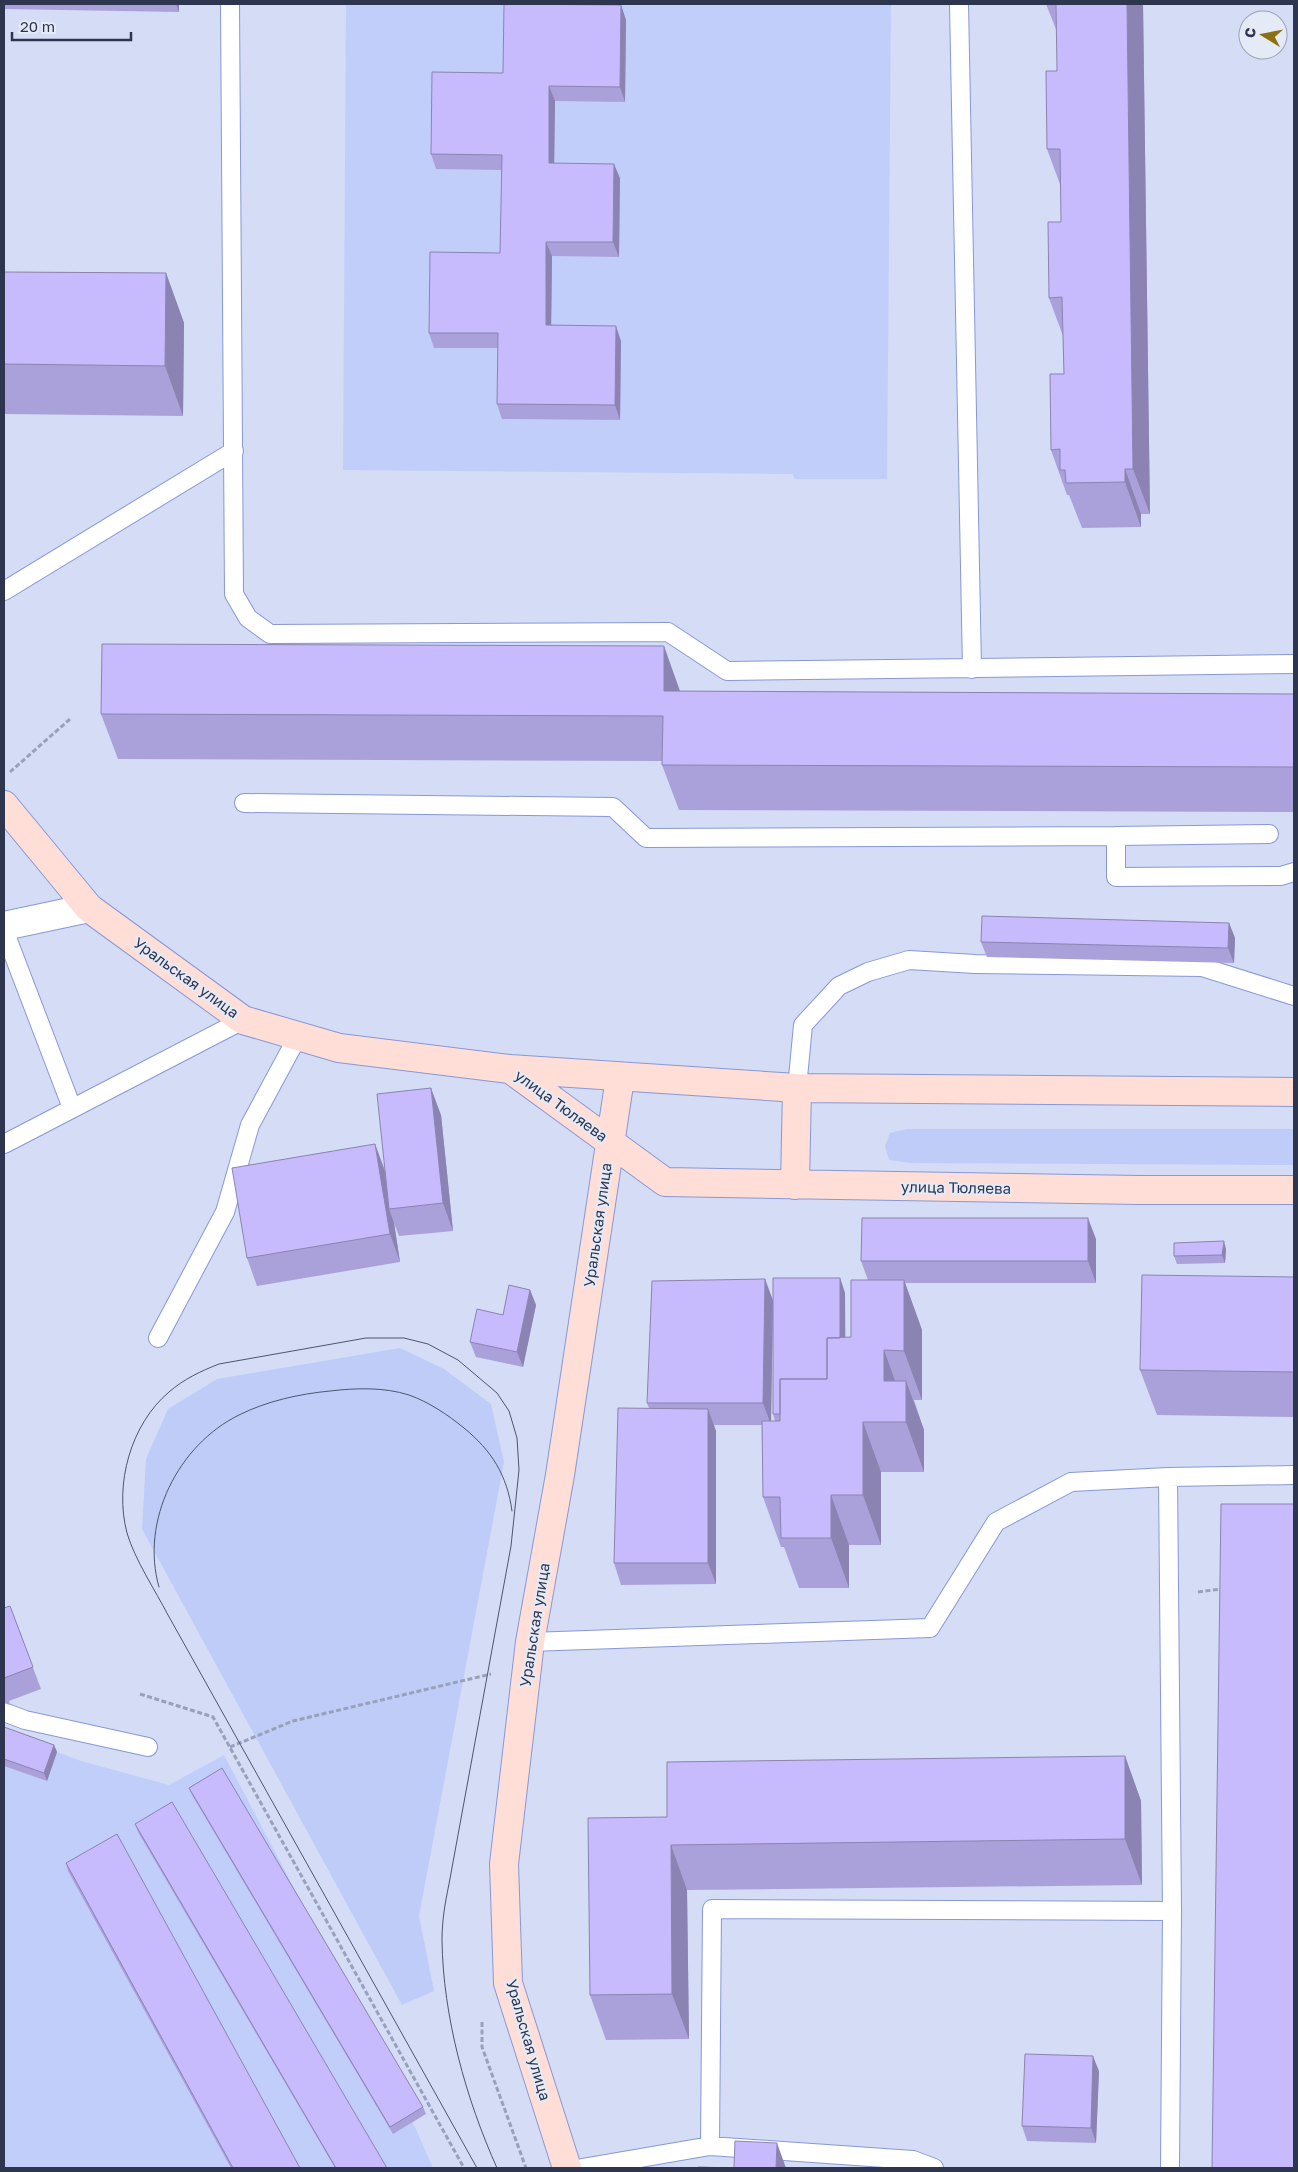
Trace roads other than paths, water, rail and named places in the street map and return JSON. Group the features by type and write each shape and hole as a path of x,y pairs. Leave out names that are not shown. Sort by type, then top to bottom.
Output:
{"main road":[{"name":"Уральская улица","path":"4,805 89,908 243,1020 339,1048 510,1069"},
{"name":"улица Тюляева","path":"510,1069 620,1078 797,1088 1294,1092"},
{"name":"улица Тюляева","path":"510,1069 665,1182 1139,1190 1294,1190"},
{"name":"Уральская улица","path":"567,2168 508,1983 504,1864 530,1642 560,1475 620,1078"},
{"path":"794,1185 797,1088"}],"street":[{"path":"4,928 89,908"}],"lane":[{"path":"230,4 234,594 248,618 270,634 668,632 727,672 1294,664"},
{"path":"959,4 972,669"},
{"path":"4,591 234,451"},
{"path":"244,803 613,807 646,838 1269,834"},
{"path":"1116,836 1116,877 1281,876 1294,872"},
{"path":"4,928 72,1108"},
{"path":"797,1088 803,1025 839,986 868,972 910,960 974,964 1202,967 1294,996"},
{"path":"4,1144 243,1020"},
{"path":"158,1338 225,1212 250,1126 298,1036"},
{"path":"530,1642 930,1628 996,1522 1071,1482 1168,1477 1294,1475"},
{"path":"1168,1477 1172,1912 1170,2168"},
{"path":"4,1712 25,1720 148,1747"},
{"path":"710,2146 712,1909 1172,1912"},
{"path":"582,2168 710,2146 913,2160 934,2168"}],"tram line":[{"path":"477,2168 146,1575 127,1533 123,1495 125,1475 129,1456 145,1421 156,1405 175,1387 219,1364 366,1338 404,1338 428,1344 458,1360 497,1393 509,1411 517,1438 519,1470 511,1546 446,1898 442,1940 443,1969 458,2057 475,2114 497,2168"},
{"path":"159,1587 154,1562 155,1536 160,1511 169,1488 182,1465 198,1445 217,1428 239,1415 272,1402 295,1396 318,1392 370,1389 399,1392 424,1401 464,1428 483,1446 502,1475 510,1498 512,1511"}]}
